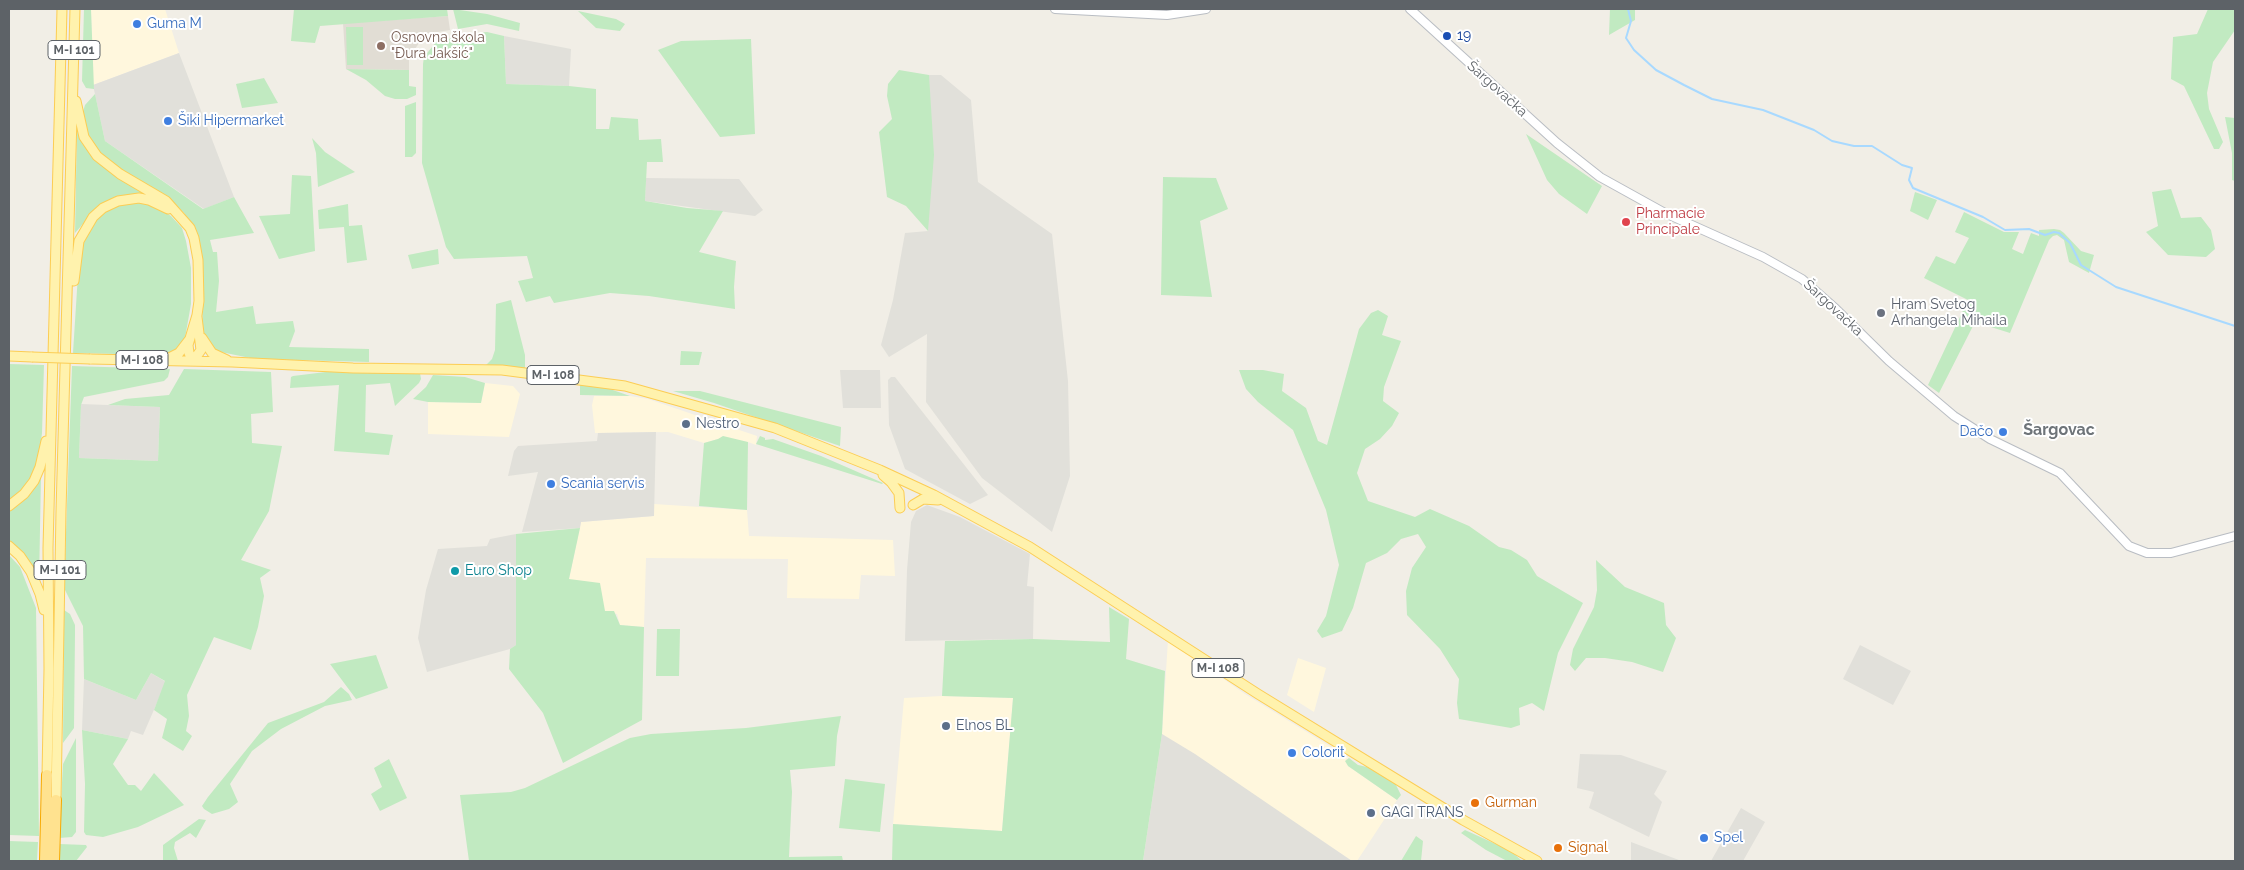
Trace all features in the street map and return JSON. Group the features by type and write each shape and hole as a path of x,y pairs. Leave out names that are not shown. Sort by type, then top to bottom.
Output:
{"highway":[{"name":"M-I 101","path":"47,775 50,856"},
{"name":"M-I 101","path":"50,831 56,800"}],"main road":[{"name":"M-I 101","path":"47,775 49,668 48,548 62,9"},
{"name":"M-I 101","path":"56,800 61,520 75,9"},
{"path":"73,90 84,136 97,156 120,174 166,201 184,220 194,238 198,260 197,315 201,350 193,361 189,353 190,338 197,315"},
{"path":"67,340 72,330 76,250 82,234 93,217 110,204 128,198 139,198 163,205 184,220"},
{"path":"162,360 179,353 190,338"},
{"path":"201,338 212,353 232,362"},
{"name":"M-I 108","path":"9,356 232,362 353,368 483,369 586,379 636,388 759,423 870,466 934,494 1030,547 1258,694 1463,820 1537,861"},
{"path":"9,506 24,494 40,467 46,440 52,386"},
{"path":"870,466 895,486 900,496 900,508"},
{"path":"913,505 920,500 929,498 952,505"},
{"path":"9,546 24,560 40,594 45,618 49,668"}],"street":[{"path":"1055,9 1167,15 1206,9"},
{"name":"Šargovačka","path":"1410,9 1557,143 1600,177 1665,213 1763,257 1802,279 1889,361 1954,416 1990,439 2060,473 2130,546 2147,553 2171,553 2235,536"}],"shaded area":[{"path":"91,9 165,9 179,53 93,85"},
{"name":"Osnovna škola \"Đura Jakšić\"","path":"448,16 450,30 425,34 409,58 409,70 346,69 343,23"},
{"path":"504,36 571,49 569,86 506,84"},
{"path":"179,53 234,197 204,209 105,141 93,85"},
{"path":"929,75 941,75 971,100 978,182 1052,234 1068,381 1070,476 1052,532 982,478 926,402 927,334 889,357 881,345 893,300 905,233 928,231"},
{"path":"646,178 739,179 763,210 755,216 645,201"},
{"path":"840,370 880,370 881,408 843,408"},
{"path":"891,377 895,377 988,495 970,504 905,469 889,425 888,380"},
{"path":"485,383 513,386 520,394 509,437 428,434 428,402 481,403"},
{"path":"594,396 630,396 648,399 757,436 756,445 748,442 718,439 704,443 668,432 595,433 592,405"},
{"path":"81,404 160,407 158,461 79,458"},
{"path":"656,432 654,516 581,522 580,528 522,532 538,472 508,476 514,451 518,446 597,441 598,433"},
{"path":"654,504 747,510 749,536 893,540 895,576 861,575 859,599 787,598 788,559 646,558 644,627 620,625 617,614 605,611 569,579 581,522 654,516"},
{"path":"927,505 960,517 1030,554 1027,586 1034,587 1033,639 905,641 907,570 911,522 916,511"},
{"path":"516,534 516,645 510,649 427,672 418,638 426,590 438,549 487,546 490,539"},
{"path":"1168,640 1245,694 1349,758 1346,759 1348,766 1397,800 1357,861 1352,861 1162,734"},
{"path":"1860,645 1911,671 1893,705 1843,679"},
{"path":"1298,658 1326,668 1314,712 1287,695"},
{"path":"151,673 166,682 143,735 131,731 128,739 82,730 84,679 136,700"},
{"path":"942,696 1013,698 1002,831 893,824 904,698"},
{"path":"1162,734 1195,754 1352,861 1143,861"},
{"path":"1580,754 1621,755 1667,771 1654,794 1662,802 1649,837 1589,808 1594,792 1577,788"},
{"path":"1741,808 1765,822 1743,861 1711,861"},
{"path":"1631,842 1679,860 1631,861"}],"green space":[{"path":"84,9 91,9 94,89 86,88 82,81"},
{"path":"294,9 447,9 448,16 320,26 315,43 291,41"},
{"path":"453,9 487,14 520,23 519,31 487,24 458,29"},
{"path":"1610,9 1635,9 1635,20 1609,35"},
{"path":"2208,9 2235,9 2235,30 2213,62 2207,93 2209,109 2223,142 2219,149 2214,149 2184,86 2171,79 2173,37 2197,34"},
{"path":"578,11 616,19 625,24 620,31 596,28"},
{"path":"346,27 363,27 363,65 347,65"},
{"path":"487,32 504,36 506,84 596,89 596,129 609,129 611,117 638,119 639,140 661,139 663,162 647,162 645,201 687,208 723,211 699,252 736,261 735,309 649,296 610,293 554,303 550,296 526,302 518,281 533,278 527,256 454,259 446,247 422,163 424,57 436,42 469,34"},
{"path":"751,39 755,134 720,137 658,50 681,41"},
{"path":"346,69 409,70 409,86 416,87 416,95 407,99 395,99 385,96 366,80"},
{"path":"899,70 929,75 934,155 928,231 906,206 887,197 879,132 892,119 887,96 888,84"},
{"path":"264,78 278,103 242,108 236,84"},
{"path":"95,94 105,141 203,209 234,197 254,233 210,240 213,252 217,252 219,281 216,312 253,306 256,324 293,321 295,331 289,347 369,349 369,362 255,359 216,351 204,338 203,333 200,246 195,232 184,213 174,203 103,159 90,142 82,115 85,105"},
{"path":"416,102 416,153 412,157 405,157 405,106"},
{"path":"2225,117 2235,118 2235,181 2232,180 2232,153"},
{"path":"77,126 84,142 153,197 95,210 75,233"},
{"path":"1526,134 1602,186 1587,214 1559,194 1547,180"},
{"path":"312,138 325,152 355,172 318,187 316,153"},
{"path":"292,175 311,176 315,251 279,259 259,216 290,214"},
{"path":"1163,177 1216,178 1228,209 1200,221 1212,297 1161,295"},
{"path":"2171,189 2181,218 2201,217 2211,230 2215,249 2206,257 2168,255 2146,232 2158,226 2152,192"},
{"path":"1915,192 1937,200 1928,220 1910,211"},
{"path":"140,202 158,207 171,216 182,228 191,268 191,304 185,338 174,351 161,355 73,353 78,274 84,236 98,217 108,209 125,203"},
{"path":"348,204 349,226 362,225 367,260 347,263 344,227 319,229 318,210"},
{"path":"1964,212 2004,232 2019,232 2012,249 2023,254 2031,233 2039,236 2039,230 2054,229 2064,233 2081,251 2094,255 2089,273 2069,262 2064,240 2057,235 2053,236 2049,240 2010,333 1975,322 1939,393 1928,385 1968,300 1924,278 1936,256 1955,264 1969,238 1955,232"},
{"path":"438,249 439,264 412,269 408,255"},
{"path":"511,300 525,355 525,369 486,365 492,359 495,350 496,304"},
{"path":"1378,310 1388,316 1382,335 1401,341 1384,387 1383,401 1399,413 1392,426 1380,439 1365,449 1357,473 1368,501 1415,517 1430,509 1469,526 1499,547 1511,550 1527,560 1537,576 1583,603 1558,653 1544,711 1532,703 1519,708 1520,725 1511,728 1459,719 1457,703 1459,679 1440,649 1407,615 1406,591 1412,568 1426,547 1418,534 1401,539 1387,553 1366,563 1353,608 1342,631 1322,638 1317,631 1326,616 1339,565 1326,510 1293,430 1258,402 1246,389 1239,370 1263,370 1284,374 1282,391 1306,408 1318,441 1327,445 1359,329 1371,313"},
{"path":"681,351 702,352 699,365 680,365"},
{"path":"9,364 44,365 42,433 38,465 31,480 17,496 9,501"},
{"path":"72,366 170,369 168,377 164,381 84,397 81,405 79,458 158,461 160,407 108,405 125,399 169,395 184,369 271,372 273,412 251,414 252,443 282,446 269,511 241,560 271,570 260,578 264,596 258,627 251,650 214,637 187,695 189,716 186,731 192,736 183,751 162,738 167,719 154,710 165,681 151,673 136,700 84,679 83,626 64,588"},
{"path":"334,371 420,373 421,379 419,383 395,406 390,383 366,385 365,432 393,435 389,455 334,451 339,385 290,388 291,377 293,376"},
{"path":"433,375 465,377 485,383 481,403 428,402 413,399 426,387"},
{"path":"580,384 607,388 630,396 580,395"},
{"path":"673,391 700,391 841,427 840,446 714,403"},
{"path":"723,436 748,442 747,510 699,506 704,443"},
{"path":"760,436 765,438 765,440 773,439 821,456 883,483 756,444"},
{"path":"41,475 39,583 9,543 9,508"},
{"path":"580,528 569,579 600,583 605,611 614,611 620,625 644,627 642,720 563,763 543,713 509,669 510,649 516,645 516,534"},
{"path":"9,555 20,567 36,608 39,836 9,835"},
{"path":"1596,560 1625,587 1664,603 1666,625 1676,638 1663,672 1632,662 1605,658 1586,658 1575,671 1570,665 1573,649 1594,607 1597,590"},
{"path":"1109,607 1129,619 1126,659 1165,671 1162,734 1143,861 892,861 893,824 1002,831 1013,698 942,696 945,641 1033,639 1110,642"},
{"path":"64,610 70,614 75,625 75,634 74,728 63,743"},
{"path":"657,629 680,629 679,676 656,676"},
{"path":"376,655 388,688 356,699 330,664"},
{"path":"341,687 349,694 352,700 325,706 281,729 252,751 230,784 238,802 229,809 212,814 204,809 202,806 208,797 268,723 324,702"},
{"path":"841,716 837,736 835,766 790,770 792,792 789,857 842,856 843,861 469,861 460,795 511,792 525,788 630,738 651,734 746,728"},
{"path":"82,730 128,739 113,764 128,785 135,785 141,791 154,773 184,805 138,827 103,837 86,835 84,832 85,784"},
{"path":"76,738 76,832 72,837 59,838 63,764"},
{"path":"1349,758 1358,765 1367,767 1395,783 1401,795 1397,800 1348,766 1345,761"},
{"path":"389,759 407,798 380,811 371,794 382,787 374,768"},
{"path":"845,779 885,784 880,832 839,828"},
{"path":"199,819 206,820 196,838 190,833 175,842 174,848 178,861 163,861 163,845"},
{"path":"1465,830 1511,851 1522,861 1507,861 1486,850 1461,833"},
{"path":"1416,836 1423,841 1421,861 1401,861"},
{"path":"9,841 38,842 37,861 9,861"},
{"path":"59,844 86,845 87,847 76,861 58,861"}],"waterway":[{"path":"1628,9 1631,21 1626,38 1634,50 1656,70 1684,85 1712,99 1763,110 1814,130 1832,141 1854,146 1872,146 1902,165 1912,168 1909,180 1913,188 1983,217 2005,230 2029,229 2045,235 2054,232 2059,233 2070,243 2081,265 2116,287 2235,326"}],"place":[{"name":"Guma M","path":"137,24"},
{"name":"19","path":"1447,36"},
{"name":"Osnovna škola \"Đura Jakšić\"","path":"381,46"},
{"name":"Šiki Hipermarket","path":"168,121"},
{"name":"Pharmacie Principale","path":"1626,222"},
{"name":"Hram Svetog Arhangela Mihaila","path":"1881,313"},
{"name":"Nestro","path":"686,424"},
{"name":"Dačo","path":"2003,432"},
{"name":"Scania servis","path":"551,484"},
{"name":"Euro Shop","path":"455,571"},
{"name":"Elnos BL","path":"946,726"},
{"name":"Colorit","path":"1292,753"},
{"name":"Gurman","path":"1475,803"},
{"name":"GAGI TRANS","path":"1371,813"},
{"name":"Spel","path":"1704,838"},
{"name":"Signal","path":"1558,848"}],"district":[{"name":"Šargovac","path":"2059,430"}]}
